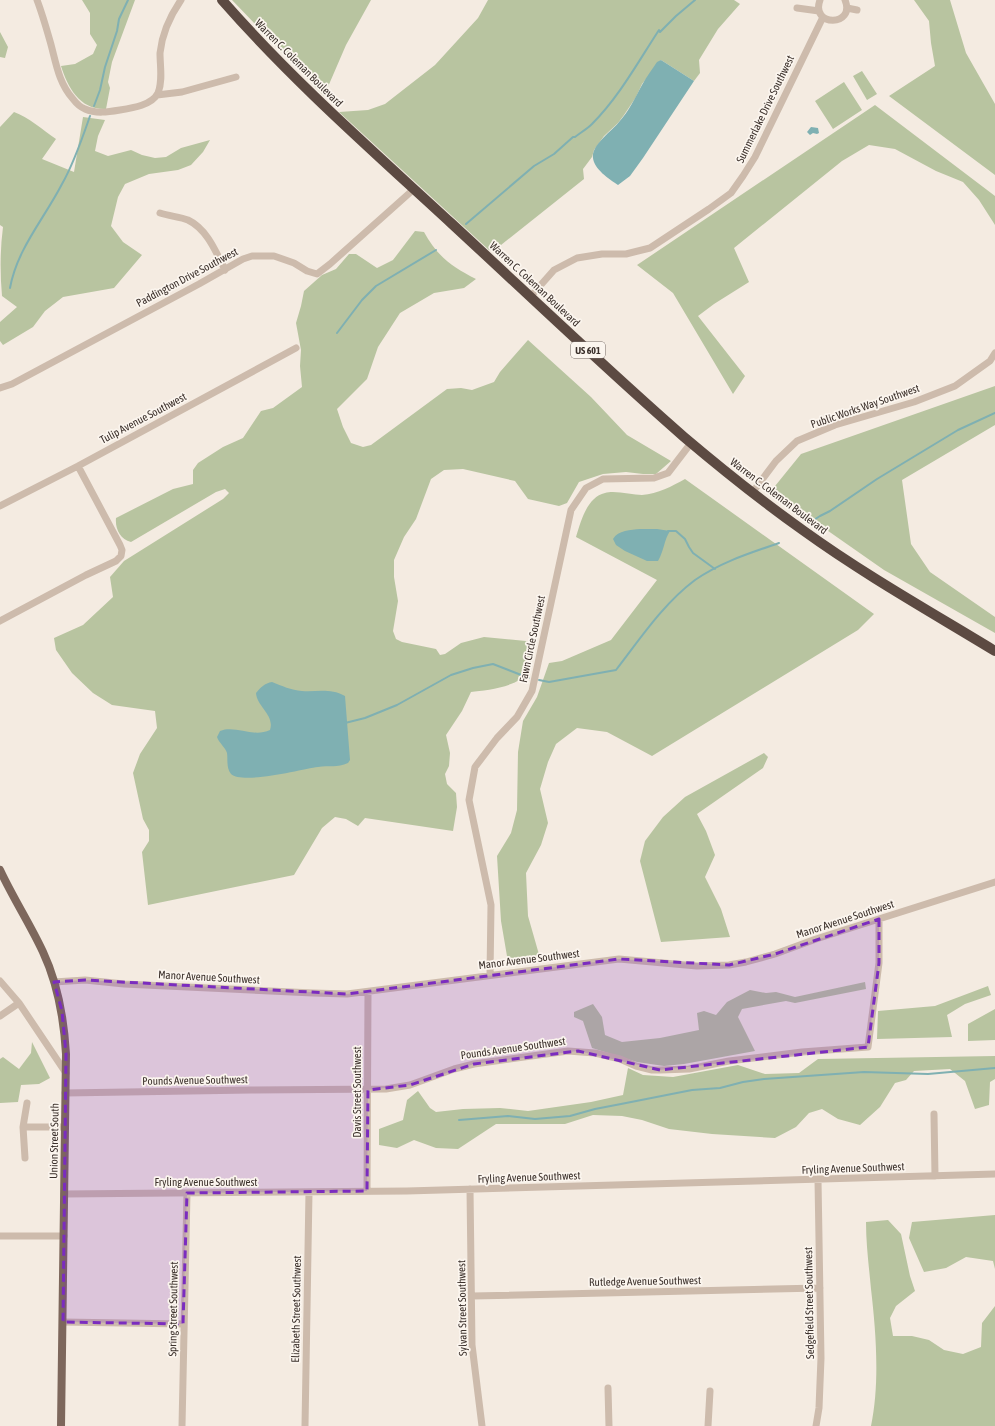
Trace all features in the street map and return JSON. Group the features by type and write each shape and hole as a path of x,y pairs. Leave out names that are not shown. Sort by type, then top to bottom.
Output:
{"highway":[{"name":"Warren C. Coleman Boulevard","path":"222,0 269,51 306,88 650,408 691,443 804,532 869,575 995,651"}],"main road":[{"name":"Union Street South","path":"0,870 43,952 54,982 62,1011 64,1026 66,1073 61,1426"}],"street":[{"path":"37,0 50,40 57,69 66,92 78,105 84,109 102,112 122,110 144,104 152,100 157,95 159,88 160,52 163,35 181,0"},
{"name":"Summerlake Drive Southwest","path":"531,296 554,270 561,266 577,258 626,254 650,248 709,209 730,193 744,176 755,157 821,14 818,7 820,0"},
{"path":"797,8 821,14 827,20 836,20 844,16 847,8 845,0"},
{"path":"847,8 857,10"},
{"path":"157,95 182,92 236,77"},
{"name":"Paddington Drive Southwest","path":"0,388 19,381 225,270 242,259 252,256 274,256 294,262 307,271 317,274 414,189"},
{"path":"160,214 187,220 197,226 216,250 225,270"},
{"name":"Tulip Avenue Southwest","path":"0,506 78,466 296,348"},
{"name":"Public Works Way Southwest","path":"752,492 776,461 797,442 835,426 914,402 955,386 990,361 995,354"},
{"name":"Fawn Circle Southwest","path":"490,975 491,906 469,800 476,767 497,738 517,717 532,691 571,510 586,488 603,479 654,478 668,473 691,443"},
{"path":"0,621 86,575 116,561 121,556 122,550 120,545 78,466"},
{"name":"Manor Avenue Southwest","path":"54,982 85,980 124,984 313,994 347,994 619,959 697,966 729,965 775,954 816,939 995,882"},
{"name":"Pounds Avenue Southwest","path":"65,1093 368,1090 399,1088 454,1069 474,1064 568,1051 595,1053 620,1059 647,1069 660,1070 689,1068 729,1061 802,1052 868,1047 878,977 879,919"},
{"path":"0,981 19,1003 66,1073"},
{"name":"Davis Street Southwest","path":"367,1191 368,992"},
{"path":"0,1016 19,1003"},
{"path":"25,1158 23,1127 27,1103"},
{"path":"934,1114 935,1176"},
{"path":"23,1127 65,1127"},
{"name":"Fryling Avenue Southwest","path":"64,1194 470,1189 995,1174"},
{"name":"Sedgefield Street Southwest","path":"816,1426 819,1408 821,1358 818,1180"},
{"name":"Sylvan Street Southwest","path":"470,1189 472,1345 482,1426"},
{"name":"Elizabeth Street Southwest","path":"306,1426 309,1192"},
{"name":"Spring Street Southwest","path":"182,1426 187,1193"},
{"path":"0,1236 64,1236"},
{"name":"Rutledge Avenue Southwest","path":"472,1296 820,1288"},
{"path":"62,1322 183,1324"},
{"path":"608,1388 609,1426"},
{"path":"708,1426 710,1391"}],"highlighted area":[{"path":"879,919 879,963 868,1047 660,1070 578,1051 474,1064 410,1085 368,1090 367,1191 187,1193 183,1324 63,1322 66,1054 62,1011 54,982 85,980 347,994 619,959 729,965 775,954"}],"green space":[{"path":"82,0 135,0 112,62 108,82 110,88 106,109 89,106 82,102 71,90 61,66 75,64 93,54 97,45 90,34 90,13"},
{"path":"232,0 371,0 346,45 324,96"},
{"path":"488,0 734,0 740,4 718,29 699,60 700,73 694,81 661,60 642,84 636,97 624,115 604,136 594,150 592,157 583,169 584,179 501,245 489,250 339,112 368,110 385,104 435,65 478,18"},
{"path":"914,0 950,0 966,53 995,104 995,175 889,96 935,66 929,21"},
{"path":"0,32 8,47 5,58 0,57"},
{"path":"862,71 877,94 867,100 853,76"},
{"path":"844,82 862,110 833,129 815,101"},
{"path":"875,105 995,196 995,225 979,200 963,182 936,171 895,149 869,145 842,161 734,248 749,282 698,316 745,376 733,394 673,293 637,265"},
{"path":"14,112 30,120 56,139 42,159 74,172 83,117 105,120 98,136 95,151 108,156 131,150 142,155 155,158 166,157 181,148 210,140 203,152 191,165 178,170 149,174 125,184 118,197 111,226 123,242 142,255 114,288 63,297 45,311 33,327 3,345 0,341 0,322 17,307 2,296 1,244 3,227 0,225 0,127"},
{"path":"415,231 424,232 434,248 446,260 476,279 464,288 434,293 400,313 378,347 367,379 337,409 343,427 351,443 363,447 371,445 447,389 461,388 472,390 494,382 500,372 528,340 591,397 627,435 671,461 656,474 626,472 603,474 579,482 567,503 559,506 528,499 515,481 463,469 444,470 431,479 416,519 404,537 394,560 394,577 398,601 393,631 396,639 402,642 436,649 440,655 445,654 461,643 484,637 526,641 533,645 530,667 525,676 503,687 471,692 462,711 446,735 450,753 449,766 445,774 447,784 456,793 457,807 453,831 365,818 358,826 346,819 335,817 322,828 294,875 148,905 142,852 149,841 149,830 143,819 133,773 140,754 157,728 155,711 112,705 93,693 72,673 56,650 54,638 83,625 113,597 110,577 124,561 223,499 229,493 225,489 216,492 131,542 124,539 117,530 116,518 173,489 193,484 193,470 198,463 223,447 243,438 261,411 273,408 302,387 300,366 301,350 296,323 304,291 322,275 336,269 349,254 356,254 377,268 393,260"},
{"path":"995,386 995,425 902,480 911,544 930,572 995,617 995,633 884,570 771,491 801,454"},
{"path":"685,479 874,614 858,630 652,756 607,732 577,728 556,744 548,762 540,789 548,823 541,845 526,873 528,916 540,958 508,962 501,921 497,856 511,833 517,810 518,752 523,721 537,697 549,663 562,661 611,640 657,580 576,537 580,524 589,504 599,495 609,492 638,495 654,493"},
{"path":"764,753 768,757 763,768 697,814 706,831 715,855 705,877 721,909 730,937 661,942 640,861 645,841 663,817 685,797"},
{"path":"865,982 866,989 795,1003 786,1001 742,1009 738,1017 755,1051 684,1064 664,1066 637,1062 592,1048 583,1021 574,1017 574,1012 593,1004 602,1017 605,1035 622,1042 660,1038 699,1030 697,1013 704,1011 716,1015 727,1002 750,990 766,993 776,992 795,997"},
{"path":"988,986 991,995 965,1004 947,1015 952,1037 877,1039 878,1011 935,1006"},
{"path":"995,1009 995,1040 968,1041 968,1024"},
{"path":"32,1042 50,1078 39,1084 21,1085 18,1102 0,1103 0,1059 3,1057 19,1069 31,1053"},
{"path":"995,1056 995,1079 990,1082 989,1105 975,1109 965,1081 950,1069 914,1071 906,1080 895,1083 880,1107 860,1125 838,1119 822,1109 809,1113 796,1127 775,1138 712,1134 669,1129 642,1120 622,1116 593,1115 565,1124 496,1124 458,1149 436,1148 414,1140 397,1148 379,1145 379,1129 403,1120 407,1100 418,1091 430,1108 436,1112 463,1109 500,1108 528,1111 591,1102 623,1095 628,1068 643,1075 673,1077 738,1065 765,1074 799,1073 818,1059"},
{"path":"995,1215 995,1269 993,1261 966,1257 946,1268 924,1272 909,1238 912,1222"},
{"path":"888,1220 901,1234 910,1276 915,1291 896,1306 890,1318 893,1336 912,1336 929,1340 944,1350 963,1354 981,1347 982,1323 995,1306 995,1426 871,1426 876,1392 876,1358 866,1222"}],"water":[{"path":"661,60 694,81 630,176 618,185 599,170 594,162 593,153 603,138 616,126 626,113 647,76 657,62"},
{"path":"811,127 818,128 819,133 813,133 810,135 807,132"},
{"path":"640,529 670,531 658,561 647,561 625,551 616,545 613,539 621,532"},
{"path":"272,682 287,688 308,691 329,691 345,696 350,760 348,763 247,778 238,777 229,772 227,753 217,737 220,731 232,729 257,733 270,730 270,720 259,703 256,693 267,683"}],"waterway":[{"path":"94,106 117,31 119,19 128,0"},
{"path":"466,224 534,166 554,154 573,137 588,128 602,114 620,91 659,30 660,32 695,0"},
{"path":"10,288 25,247 55,197 78,151 90,116"},
{"path":"337,333 362,300 376,286 436,250"},
{"path":"809,523 830,511 877,479 958,430 995,413"},
{"path":"668,531 676,531 685,539 693,553 715,569"},
{"path":"539,680 549,682 616,670 662,611 683,589 695,580 725,563 779,543"},
{"path":"345,723 365,718 397,705 451,675 473,668 493,664 529,678"},
{"path":"459,1120 508,1116 535,1119 570,1116 595,1109 692,1090 720,1088 743,1082 764,1079 864,1072 928,1074 995,1068"}]}
